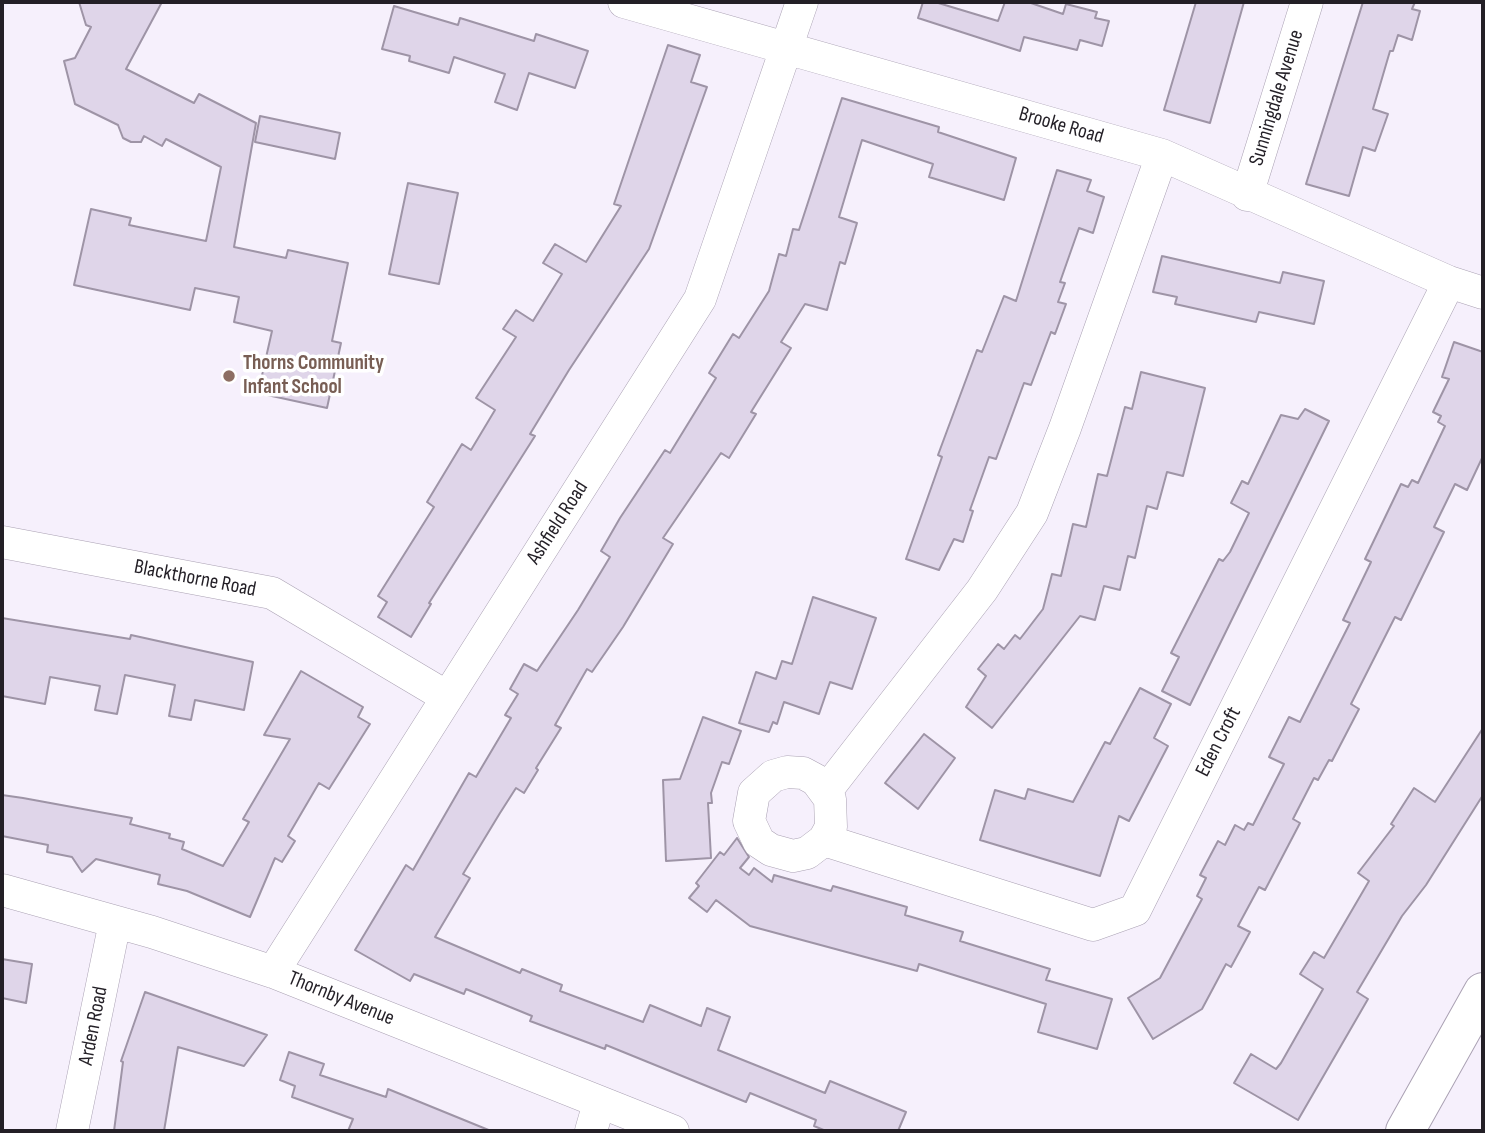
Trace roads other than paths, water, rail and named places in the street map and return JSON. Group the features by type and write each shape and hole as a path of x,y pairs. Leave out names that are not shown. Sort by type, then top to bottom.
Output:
{"street":[{"name":"Brooke Road","path":"624,2 1162,155 1247,195 1449,282 1483,293"},
{"name":"Ashfield Road","path":"273,972 700,299 802,2"},
{"name":"Sunningdale Avenue","path":"1247,195 1307,2"},
{"path":"826,791 982,590 1032,513 1162,155"},
{"name":"Eden Croft","path":"824,840 1093,925 1135,910 1449,282"},
{"name":"Blackthorne Road","path":"2,542 272,593 447,697"},
{"path":"787,772 803,773 816,780 826,791 833,813 831,827 824,840 807,853 793,856 771,850 755,835 750,821 750,806 761,784 787,772"},
{"name":"Thornby Avenue","path":"2,890 273,972 595,1117 673,1131"},
{"name":"Arden Road","path":"72,1131 115,922"},
{"path":"1405,1131 1483,992"}],"place":[{"name":"Thorns Community Infant School","path":"229,376"}]}
